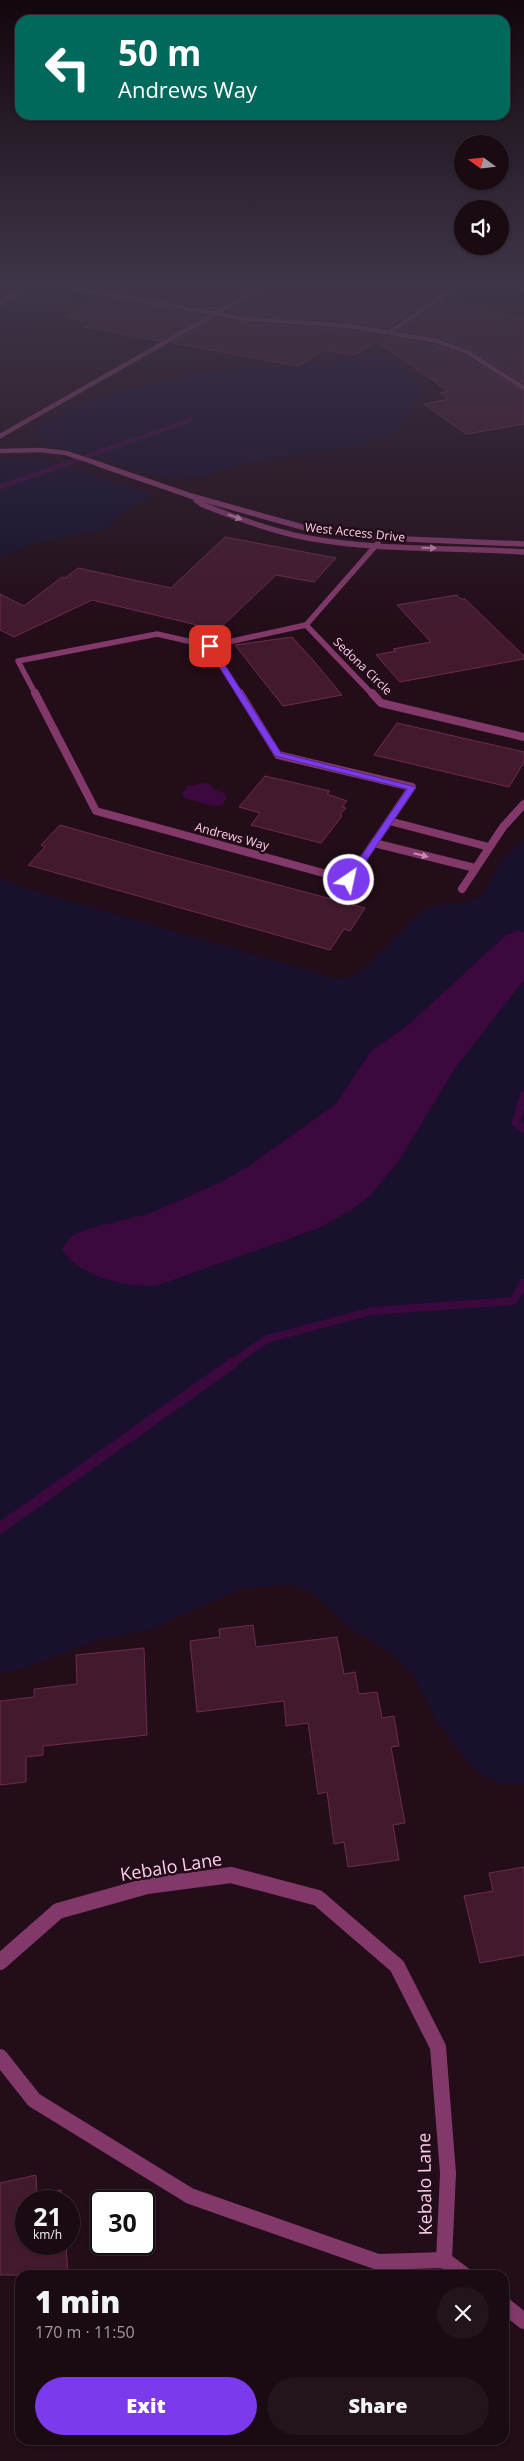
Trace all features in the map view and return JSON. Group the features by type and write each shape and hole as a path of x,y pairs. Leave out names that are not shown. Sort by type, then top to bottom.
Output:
{"street":[{"path":"0,436 64,400"},
{"name":"West Access Drive","path":"0,451 40,450 69,454 191,496 211,500 301,528 335,534 382,538 524,544"},
{"name":"West Access Drive","path":"191,496 203,505 291,534 375,546 524,552"},
{"path":"306,625 382,538"},
{"name":"Andrews Way","path":"210,646 278,755 412,787 349,880 96,811 18,662 157,634 210,646 306,625"},
{"name":"Sedona Circle","path":"306,625 381,703 524,737"},
{"path":"462,890 489,847 524,804"},
{"path":"389,821 489,847"},
{"path":"374,843 475,868"},
{"name":"Kebalo Lane","path":"0,1962 58,1910 147,1886 231,1875 318,1898 396,1966 438,2047 448,2173 444,2260"},
{"path":"0,2057 34,2100 190,2196 378,2262 444,2260 457,2270"},
{"path":"509,2309 524,2321"}],"shaded area":[{"path":"94,400 416,400 403,425 386,438 364,445 249,462 201,477 170,478 152,475 40,442 32,435 49,420"},
{"path":"0,459 41,459 146,492 152,496 124,512 104,530 28,545 0,558"},
{"path":"205,783 211,785 214,790 224,793 227,798 222,805 213,806 184,798 182,794 188,786"},
{"path":"524,839 524,932 511,932 506,935 408,1025 371,1051 336,1104 247,1167 223,1181 151,1213 91,1228 73,1235 63,1249 156,1286 318,1228 351,1210 371,1195 400,1159 456,1067 524,980 524,1784 499,1783 474,1769 438,1723 412,1673 394,1655 351,1628 313,1594 291,1585 243,1588 148,1630 98,1640 25,1668 0,1673 0,878 21,887 338,979 354,976 365,968 422,910 450,903 465,903 478,898 486,891 498,866"},
{"path":"519,930 524,932 524,980 456,1067 400,1159 371,1195 351,1210 319,1228 156,1286 131,1285 92,1274 70,1259 62,1249 73,1235 91,1228 151,1213 223,1181 247,1167 336,1104 371,1051 408,1025 506,935"}],"building":[{"path":"445,400 524,400 524,424 466,434 424,404"},
{"path":"225,537 336,558 314,582 276,575 218,630 92,600 14,637 0,630 0,594 24,606 62,577 65,578 78,568 171,588"},
{"path":"457,595 461,599 465,599 524,656 524,659 400,682 376,655 396,651 393,649 431,642 397,605"},
{"path":"292,637 342,695 283,706 235,645"},
{"path":"397,723 524,752 524,762 509,787 374,755"},
{"path":"265,776 330,791 327,794 347,801 342,807 346,808 340,815 342,816 321,843 251,825 260,813 239,807"},
{"path":"60,825 365,908 350,931 344,929 330,950 28,865 45,847 41,845"},
{"path":"253,1625 256,1647 337,1637 344,1674 355,1672 359,1694 377,1692 382,1718 394,1716 399,1746 391,1747 405,1823 393,1825 399,1860 348,1867 344,1842 334,1844 327,1792 318,1794 308,1723 286,1726 284,1701 197,1712 190,1641 220,1637 219,1629"},
{"path":"144,1648 147,1735 43,1746 43,1755 26,1757 26,1782 0,1785 0,1701 34,1697 34,1689 77,1684 76,1655"},
{"path":"524,1867 524,1955 480,1963 464,1896 493,1891 489,1873"},
{"path":"36,2175 37,2190 15,2190 15,2255 67,2255 68,2270 15,2270 15,2275 0,2275 0,2183"}],"waterway":[{"path":"62,465 191,420"},
{"path":"0,487 65,464"},
{"path":"524,1095 516,1123 524,1129"},
{"path":"231,1364 267,1339 372,1311 513,1301 524,1283"},
{"path":"0,1528 233,1363"}],"route":[{"path":"210,646 278,755 412,787 349,880"}]}
